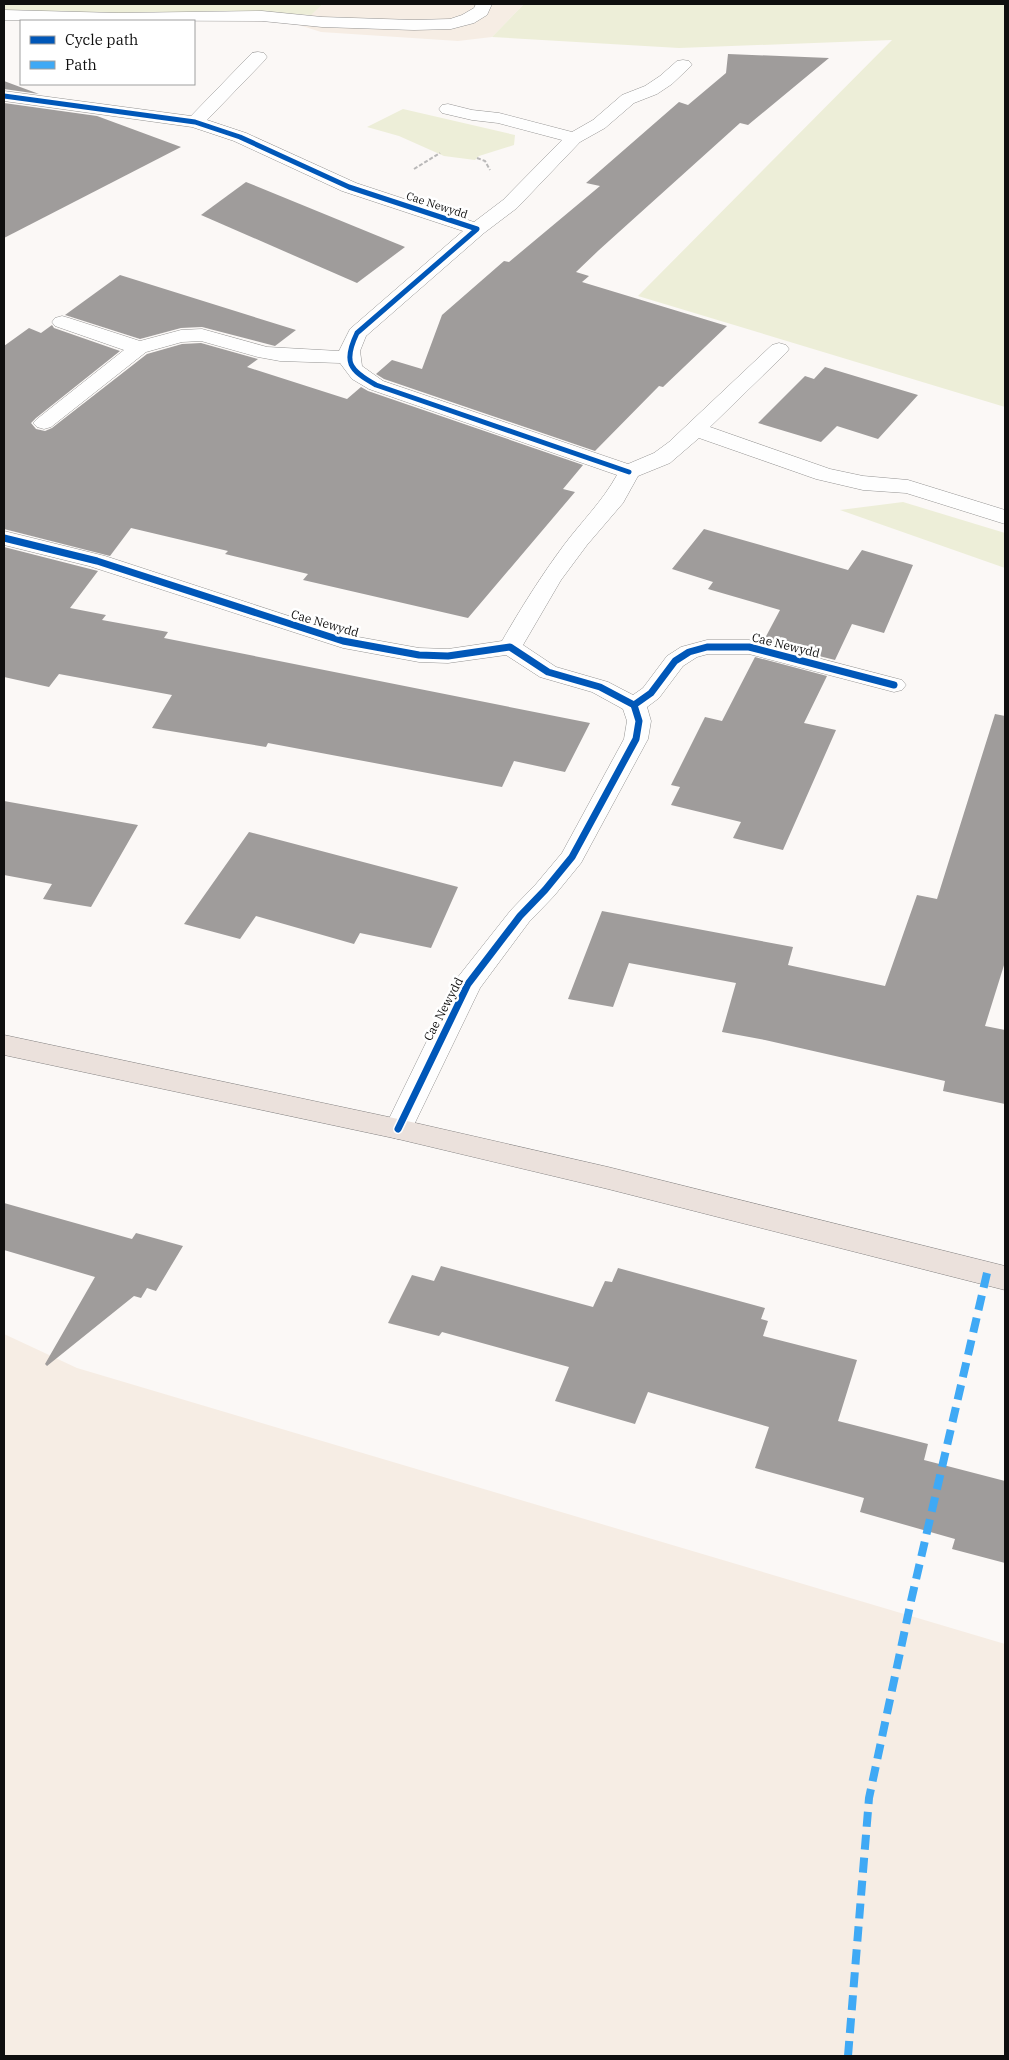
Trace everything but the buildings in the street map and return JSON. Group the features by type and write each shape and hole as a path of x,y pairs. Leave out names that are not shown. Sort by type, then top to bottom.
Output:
{"main road":[{"path":"4,1045 398,1129 608,1178 1005,1278"}],"street":[{"path":"4,15 118,18 262,16 322,22 414,25 451,24 468,19 481,11 484,4"},
{"path":"195,122 258,57"},
{"name":"Cae Newydd","path":"349,356 350,346 357,333 477,229 510,204 574,138 599,124 628,99 651,90 666,80 683,65"},
{"name":"Cae Newydd","path":"4,96 195,122 240,137 349,187 477,229"},
{"path":"448,109 472,115 499,118 574,138"},
{"path":"62,322 139,348"},
{"path":"44,423 139,348 181,336 202,335 273,354 349,356 351,366 357,375 376,385 630,472"},
{"path":"634,705 600,688 548,672 510,647 550,579 579,540 615,498 630,472 662,458 697,430 779,349"},
{"path":"697,430 824,474 862,483 908,487 1005,517"},
{"name":"Cae Newydd","path":"5,539 97,561 343,641 419,655 448,656 510,647"},
{"name":"Cae Newydd","path":"398,1129 468,984 520,916 545,890 572,857 636,739 639,720 634,705 651,693 675,661 689,652 707,647 749,647 894,685"}],"shaded area":[{"path":"323,4 524,4 492,37 458,41 321,32 299,25"},
{"path":"4,1334 77,1368 1005,1644 1005,2056 4,2056"}],"green space":[{"path":"4,4 323,4 311,15 272,13 42,13 4,10"},
{"path":"524,4 1005,4 1005,407 638,296 892,40 679,48 492,37"},
{"path":"403,109 515,135 514,145 479,156 475,160 444,156 399,136 367,127"},
{"path":"903,502 1005,533 1005,568 840,510"}],"marked path":[{"path":"848,2056 869,1798 911,1601 987,1273"}],"cycle path":[{"path":"4,96 195,122 240,137 349,187 477,229 357,333 349,351 350,365 359,375 376,385 629,472"},
{"path":"4,538 97,561 343,641 419,655 448,656 510,647 548,672 600,687 634,705"},
{"path":"398,1129 468,984 520,916 545,890 572,857 636,739 639,721 634,705 651,693 675,661 689,652 707,647 749,647 894,685"}]}
